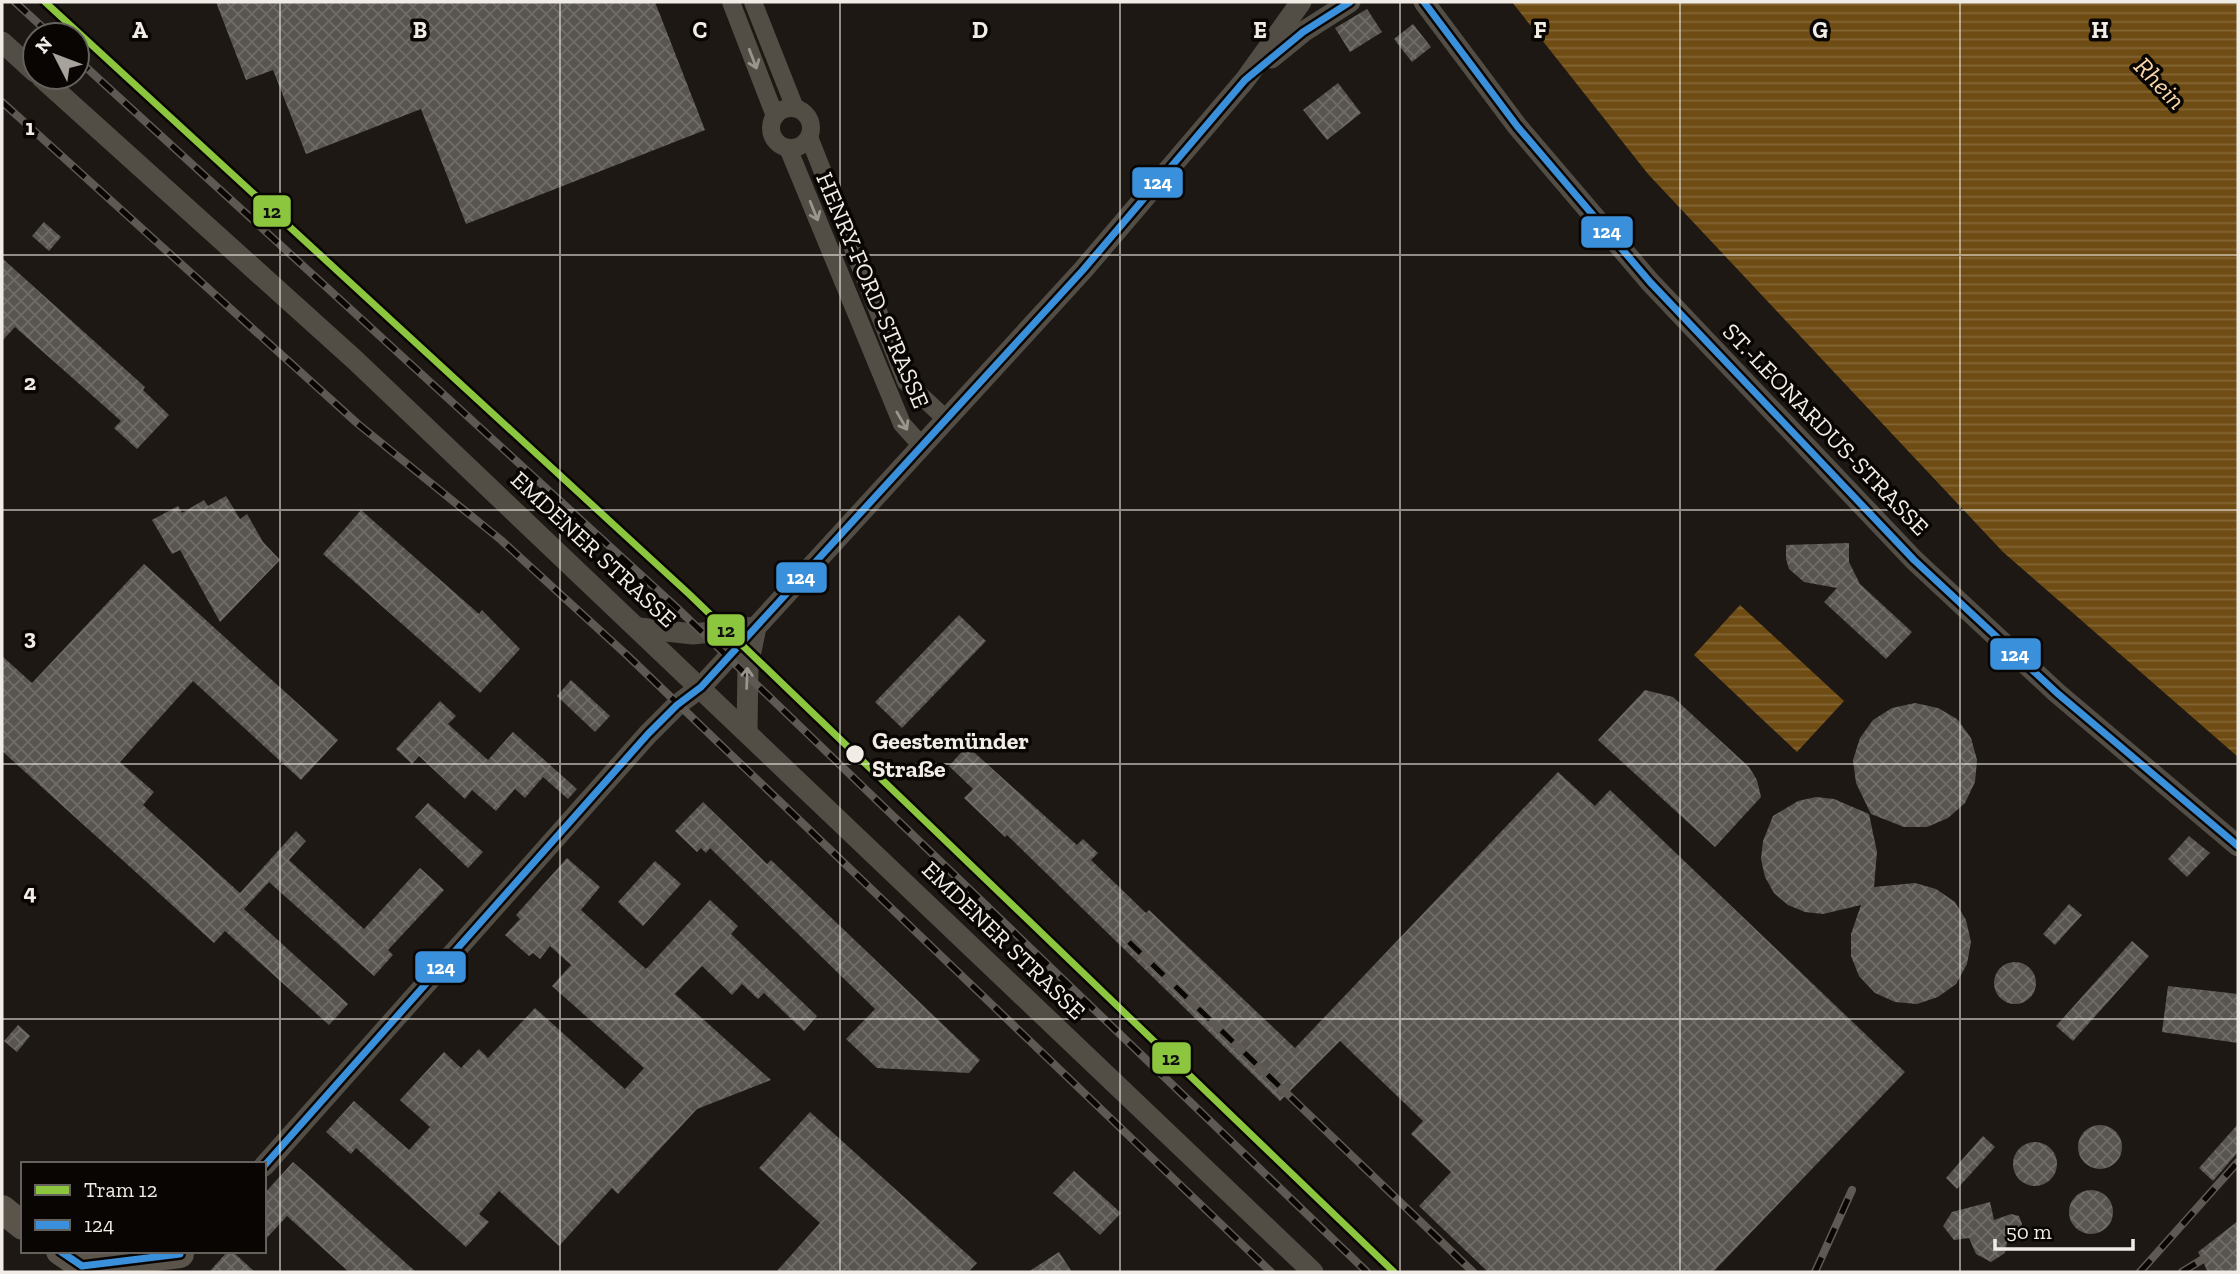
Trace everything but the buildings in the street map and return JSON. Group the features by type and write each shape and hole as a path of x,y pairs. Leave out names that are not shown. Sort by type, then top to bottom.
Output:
{"highway":[{"path":"2,1209 21,1224"},
{"path":"62,1263 175,1259"}],"street":[{"name":"HENRY-FORD-STRASSE","path":"731,2 775,116 771,125 772,135 778,144 788,148 800,146 809,137"},
{"name":"HENRY-FORD-STRASSE","path":"753,2 795,108 809,119 809,137 906,382 946,418"},
{"path":"266,1164 648,733 677,705 701,687 1083,271 1245,80 1301,2"},
{"path":"1245,80 1303,32 1350,2"},
{"name":"ST.-LEONARDUS-STRASSE","path":"1424,2 1517,126 1650,282 1895,540 2057,693 2238,846"},
{"path":"2,42 21,59"},
{"name":"EMDENER STRASSE","path":"57,91 355,360 747,730 1308,1270"},
{"path":"775,116 784,109 795,108"},
{"name":"HENRY-FORD-STRASSE","path":"788,148 902,424 921,445"},
{"path":"639,628 693,634 756,627"},
{"path":"747,730 748,666 756,627"}],"water":[{"name":"Rhein","path":"1512,2 2238,2 2238,757 2003,552 1648,174"},
{"path":"1740,605 1844,701 1797,752 1694,655"}],"railway":[{"path":"15,2 36,21"},
{"path":"91,72 676,607 1367,1272"},
{"path":"2,102 358,424 501,540 629,657 1271,1272"},
{"path":"1129,942 1473,1272"},
{"path":"2140,1272 2238,1162"},
{"path":"1815,1272 1852,1190"},
{"path":"2182,1272 2203,1259"}],"tram line":[{"name":"12","path":"45,2 689,594 1394,1272"}],"transit line":[{"name":"124","path":"266,1164 648,734 677,705 701,687 1083,270 1245,80 1303,32 1350,2"},
{"name":"124","path":"1424,2 1517,126 1650,282 1914,560 2057,693 2238,846"},
{"name":"124","path":"63,1253 82,1266 180,1254"}],"place":[{"name":"Geestemünder Straße","path":"855,754"}]}
